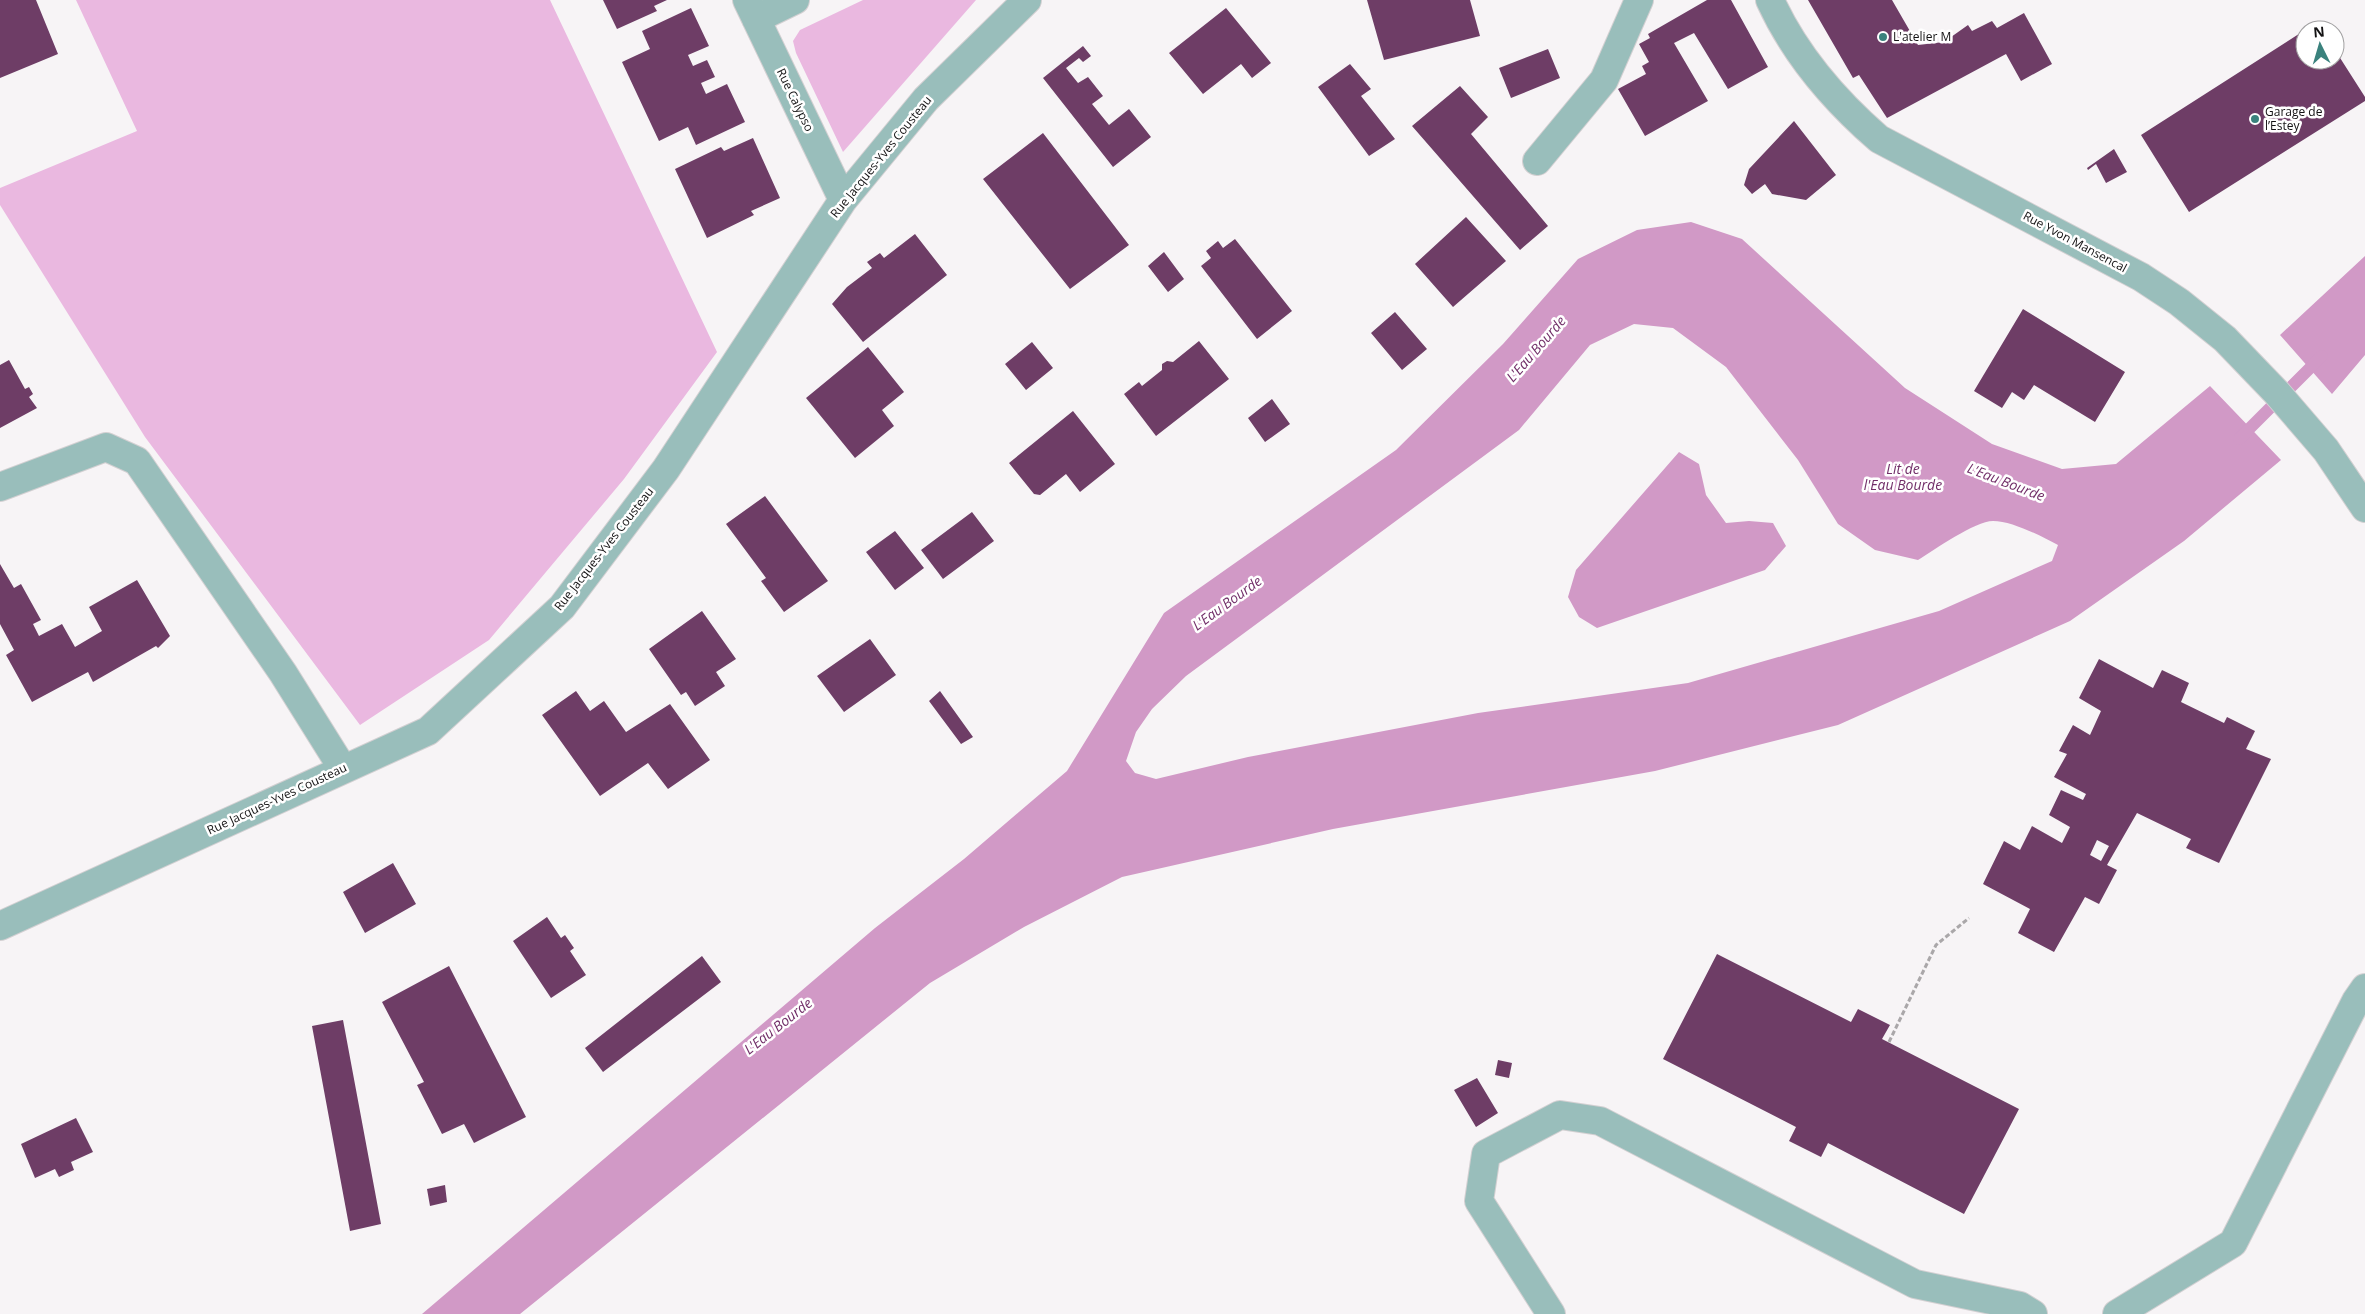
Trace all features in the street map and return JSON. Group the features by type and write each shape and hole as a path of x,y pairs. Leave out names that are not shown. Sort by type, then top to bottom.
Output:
{"street":[{"path":"751,10 796,0"},
{"name":"Rue Jacques-Yves Cousteau","path":"0,926 428,731 562,607 666,468 843,200 926,99 1027,0"},
{"path":"1537,161 1604,80 1638,0"},
{"name":"Rue Yvon Mansencal","path":"1770,0 1791,40 1824,86 1850,114 1879,139 2141,277 2179,302 2225,339 2277,393 2326,450 2365,508"},
{"name":"Rue Calypso","path":"751,10 843,200"},
{"path":"0,487 106,447 137,461 283,673 343,769"},
{"path":"2117,1314 2233,1243 2356,1002 2365,988"},
{"path":"1551,1314 1479,1200 1486,1154 1560,1115 1600,1121 1915,1284 2020,1306 2033,1314"}],"path":[{"path":"1889,1042 1936,945 1969,918"}],"shaded area":[{"path":"76,0 550,0 717,352 624,479 489,640 360,725 145,437 0,205 0,188 137,131"},
{"path":"863,0 976,0 843,152 796,53 793,41 800,30"}],"water":[{"name":"Lit de l'Eau Bourde","path":"1691,222 1742,239 1905,388 1992,444 2062,469 2116,464 2210,386 2281,460 2184,541 2070,621 1838,725 1655,771 1333,829 1122,877 1024,927 930,983 520,1314 422,1314 875,928 964,859 1067,771 1164,613 1396,450 1503,344 1578,259 1637,230","holes":["1634,324 1673,328 1726,367 1798,460 1838,524 1875,550 1918,560 1966,531 1985,522 1993,521 2009,523 2035,533 2058,545 2052,561 1939,611 1688,683 1478,713 1248,757 1156,779 1135,773 1126,761 1136,732 1152,709 1186,676 1519,430 1590,345"]},
{"path":"2365,256 2365,355 2332,394 2280,335"},
{"path":"1679,452 1699,464 1706,495 1726,523 1749,521 1773,523 1786,546 1765,570 1597,628 1579,617 1568,597 1576,570"}],"building":[{"path":"0,0 36,0 58,54 0,78"},
{"path":"603,0 667,0 654,6 657,11 617,29"},
{"path":"1367,0 1470,0 1480,36 1384,60"},
{"path":"1707,0 1731,0 1768,67 1728,89 1694,33 1674,43 1708,101 1645,136 1618,89 1646,74 1642,66 1649,62 1639,44 1650,38 1648,34"},
{"path":"1808,0 1892,0 1918,45 1944,42 1968,25 1972,31 1992,21 1997,28 2024,13 2052,64 2021,81 2006,54 1887,118 1859,75 1853,78"},
{"path":"691,8 709,46 688,55 693,66 707,60 715,77 701,83 706,94 727,84 745,122 696,145 688,127 659,141 622,62 650,49 642,31"},
{"path":"1226,8 1271,63 1252,78 1241,64 1203,94 1169,53"},
{"path":"2295,36 2295,70 2345,70 2345,66 2365,97 2365,101 2189,212 2141,135"},
{"path":"1083,46 1091,56 1083,62 1079,58 1066,68 1078,83 1088,77 1103,96 1092,104 1109,125 1129,109 1151,137 1113,167 1043,78"},
{"path":"1548,49 1560,78 1511,98 1499,68"},
{"path":"1350,64 1371,89 1361,96 1395,139 1369,156 1318,87"},
{"path":"1460,86 1488,117 1471,134 1548,226 1520,250 1412,126"},
{"path":"1794,121 1836,175 1806,200 1772,194 1765,184 1752,194 1744,185 1749,169"},
{"path":"1043,133 1129,245 1070,289 983,179"},
{"path":"753,138 780,198 751,211 754,215 707,238 675,169 721,147 724,151"},
{"path":"2114,149 2127,172 2106,183 2096,164 2088,170 2087,168"},
{"path":"1466,217 1506,261 1453,307 1415,264"},
{"path":"915,234 947,275 863,342 832,304 847,287 872,268 867,262 880,253 884,258"},
{"path":"1235,239 1292,311 1257,339 1201,266 1211,258 1206,251 1218,241 1223,248"},
{"path":"1164,252 1184,279 1168,292 1148,266"},
{"path":"2023,309 2125,372 2095,422 2034,385 2024,400 2012,392 2002,408 1974,391"},
{"path":"1395,312 1427,349 1402,370 1371,333"},
{"path":"1199,341 1229,379 1156,436 1124,394 1139,382 1142,386 1162,370 1162,364 1167,361 1173,362"},
{"path":"1032,342 1053,368 1026,390 1005,364"},
{"path":"868,347 904,392 882,410 894,426 855,458 806,398"},
{"path":"9,360 25,389 29,387 33,394 29,397 37,408 0,428 0,365"},
{"path":"1272,399 1290,424 1265,442 1248,418"},
{"path":"1073,411 1115,464 1080,492 1066,474 1040,495 1034,494 1009,463"},
{"path":"765,496 828,581 784,612 761,581 766,578 726,524"},
{"path":"972,512 994,541 943,579 921,550"},
{"path":"895,531 924,568 895,590 866,552"},
{"path":"0,564 14,588 21,584 41,620 33,624 39,636 62,624 75,647 102,631 89,607 137,580 170,636 158,648 156,646 93,682 88,672 32,702 6,655 14,650 0,624"},
{"path":"702,611 736,659 716,672 725,686 695,706 686,692 681,695 649,649"},
{"path":"870,639 896,675 844,712 817,676"},
{"path":"2099,659 2153,688 2162,670 2189,683 2181,702 2224,723 2227,717 2255,731 2246,749 2271,759 2219,863 2186,848 2191,839 2137,813 2107,865 2117,870 2099,904 2085,897 2054,952 2018,933 2030,909 1983,884 2004,841 2020,850 2032,826 2062,843 2070,827 2049,815 2061,790 2083,800 2086,794 2054,777 2067,754 2059,751 2073,725 2090,735 2101,711 2079,698","holes":["2097,840 2109,846 2101,861 2090,855"]},
{"path":"576,691 590,711 604,701 626,732 670,704 710,760 668,789 648,763 600,796 542,715"},
{"path":"940,691 973,737 961,744 929,701"},
{"path":"393,863 416,904 365,933 343,892"},
{"path":"547,917 561,938 565,935 574,948 570,951 586,975 551,998 513,941"},
{"path":"1717,954 1851,1022 1858,1009 1890,1025 1882,1039 2019,1109 1964,1214 1828,1143 1821,1157 1789,1141 1796,1127 1663,1059"},
{"path":"702,956 721,982 603,1072 585,1048"},
{"path":"449,966 526,1117 474,1143 464,1124 442,1134 417,1085 424,1082 382,1002"},
{"path":"343,1020 381,1224 350,1231 312,1026"},
{"path":"1498,1060 1512,1063 1509,1078 1495,1075"},
{"path":"1477,1078 1498,1113 1476,1127 1454,1090"},
{"path":"76,1118 93,1152 71,1162 74,1170 59,1177 55,1169 35,1178 21,1144"},
{"path":"445,1185 447,1202 430,1206 427,1189"}],"waterway":[{"name":"L'Eau Bourde","path":"2239,439 2322,356"}],"place":[{"name":"L'atelier M","path":"1883,37"},
{"name":"Garage de l’Estey","path":"2255,119"}]}
